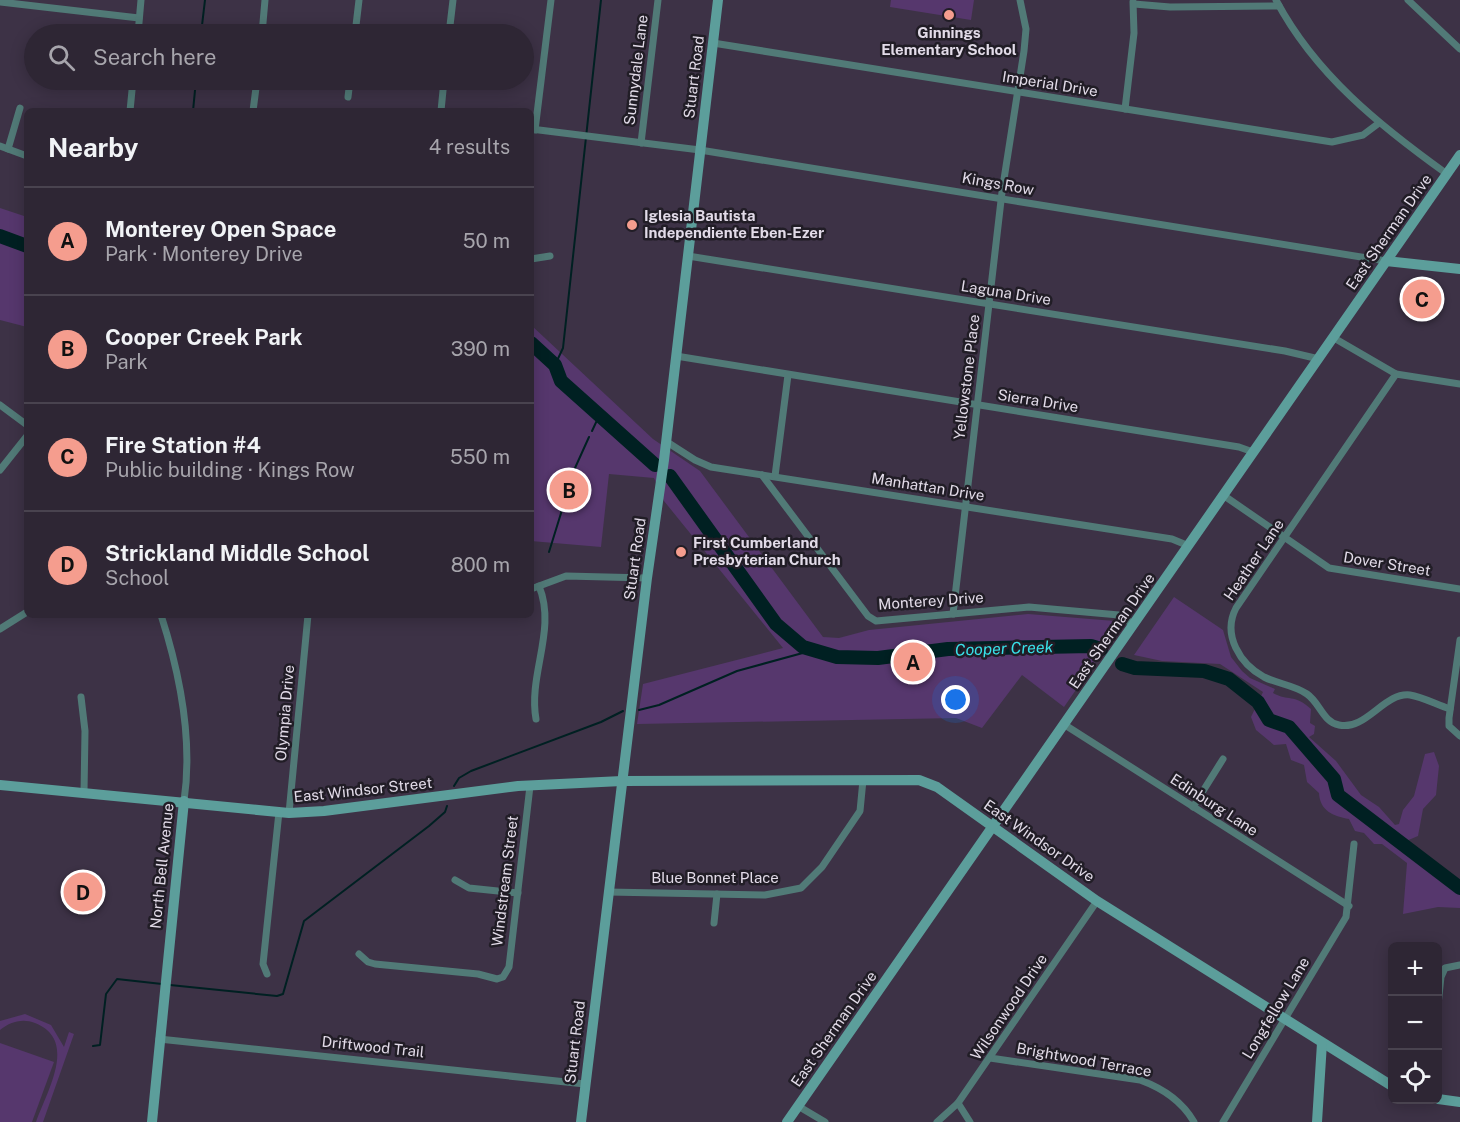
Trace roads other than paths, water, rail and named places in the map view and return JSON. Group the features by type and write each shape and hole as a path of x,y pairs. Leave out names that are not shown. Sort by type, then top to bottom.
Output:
{"street":[{"path":"139,24 141,0"},
{"path":"263,24 265,0"},
{"path":"356,24 359,0"},
{"path":"450,24 453,0"},
{"path":"534,123 551,0"},
{"name":"Sunnydale Lane","path":"641,143 658,0"},
{"name":"Stuart Road","path":"581,1122 647,578 667,442 718,0"},
{"name":"Yellowstone Place","path":"953,614 989,305 1026,29 1020,0"},
{"path":"1408,0 1460,49"},
{"path":"0,2 139,18"},
{"path":"1125,109 1134,33 1133,2 1170,7 1278,3 1293,30 1324,68 1379,123 1447,174"},
{"name":"Imperial Drive","path":"713,43 1332,142 1363,135 1379,123"},
{"path":"130,108 132,90"},
{"path":"253,108 255,90"},
{"path":"348,97 349,90"},
{"path":"441,108 443,90"},
{"path":"8,149 20,108"},
{"name":"Kings Row","path":"534,130 700,150 1002,201 1386,261 1460,269"},
{"path":"0,146 24,155"},
{"name":"East Sherman Drive","path":"786,1122 1190,546 1223,495 1460,155"},
{"path":"534,259 550,256"},
{"name":"Laguna Drive","path":"688,256 1318,358"},
{"path":"1334,338 1396,374 1460,384"},
{"name":"Sierra Drive","path":"676,356 1239,447 1253,452"},
{"name":"Heather Lane","path":"1396,374 1232,615 1232,640 1247,665 1263,676 1307,694 1330,722 1339,725 1358,722 1403,696 1410,695 1450,709"},
{"path":"775,476 788,375"},
{"path":"0,405 24,423"},
{"path":"0,470 24,440"},
{"name":"Manhattan Drive","path":"667,442 695,460 711,467 1172,539 1190,546"},
{"name":"Monterey Drive","path":"762,475 868,616 876,621 1029,608 1119,615 1134,625"},
{"name":"Dover Street","path":"1223,495 1329,568 1460,589"},
{"path":"536,719 533,693 544,639 546,612 535,587 555,578 574,575 647,578"},
{"path":"0,628 24,614"},
{"name":"North Bell Avenue","path":"152,1122 165,972 188,767 175,664 163,618"},
{"name":"Olympia Drive","path":"267,974 263,964 308,618"},
{"path":"1460,640 1449,726 1460,736"},
{"path":"81,697 86,757 84,793"},
{"name":"Edinburg Lane","path":"1065,725 1349,906"},
{"path":"1193,807 1223,759"},
{"name":"Blue Bonnet Place","path":"608,892 765,895 801,888 822,867 860,811 863,780"},
{"name":"East Windsor Drive","path":"622,782 919,780 937,787 1097,901 1388,1084"},
{"name":"East Windsor Street","path":"0,785 284,812 324,812 530,786 622,782"},
{"name":"Windstream Street","path":"359,954 368,962 375,964 478,974 496,979 503,977 509,967 530,786"},
{"path":"1349,906 1354,844"},
{"path":"455,880 469,888 518,893"},
{"path":"714,923 717,894"},
{"name":"Wilsonwood Drive","path":"937,1122 958,1103 1097,901"},
{"name":"Longfellow Lane","path":"1223,1122 1346,917 1349,906"},
{"path":"1438,996 1445,968 1460,965"},
{"name":"Driftwood Trail","path":"159,1039 585,1084"},
{"path":"1317,1122 1322,1043"},
{"name":"Brightwood Terrace","path":"990,1058 1140,1080 1160,1087 1187,1110 1194,1122"},
{"path":"1442,1100 1460,1102"},
{"path":"958,1103 970,1122"},
{"path":"798,1106 825,1122"}],"waterway":[{"path":"202,24 205,0"},
{"path":"555,365 563,348 601,0"},
{"path":"193,108 195,90"},
{"name":"Cooper Creek","path":"0,236 24,245"},
{"name":"Cooper Creek","path":"534,346 555,365 561,381 655,465"},
{"path":"592,431 599,416"},
{"path":"549,552 575,468 589,437"},
{"name":"Cooper Creek","path":"670,476 776,624 803,647 837,657 878,658 948,649 1091,646 1101,649"},
{"path":"639,710 659,705 737,671 810,651"},
{"name":"Cooper Creek","path":"1122,664 1135,668 1204,671 1229,679 1258,702 1269,720 1289,727 1334,779 1338,795 1460,888"},
{"path":"454,786 459,778 471,771 601,722 623,711"},
{"path":"170,985 277,996 283,994 304,921 429,826 445,812 447,806"},
{"path":"93,1046 100,1045 106,994 117,979 162,984"}],"place":[{"name":"Ginnings Elementary School","path":"949,15"},
{"name":"Iglesia Bautista Independiente Eben-Ezer","path":"632,225"},
{"name":"Fire Station #4","path":"1422,299"},
{"name":"Cooper Creek Park","path":"569,490"},
{"name":"First Cumberland Presbyterian Church","path":"681,552"},
{"name":"Monterey Open Space","path":"913,662"},
{"name":"Strickland Middle School","path":"83,892"}]}
